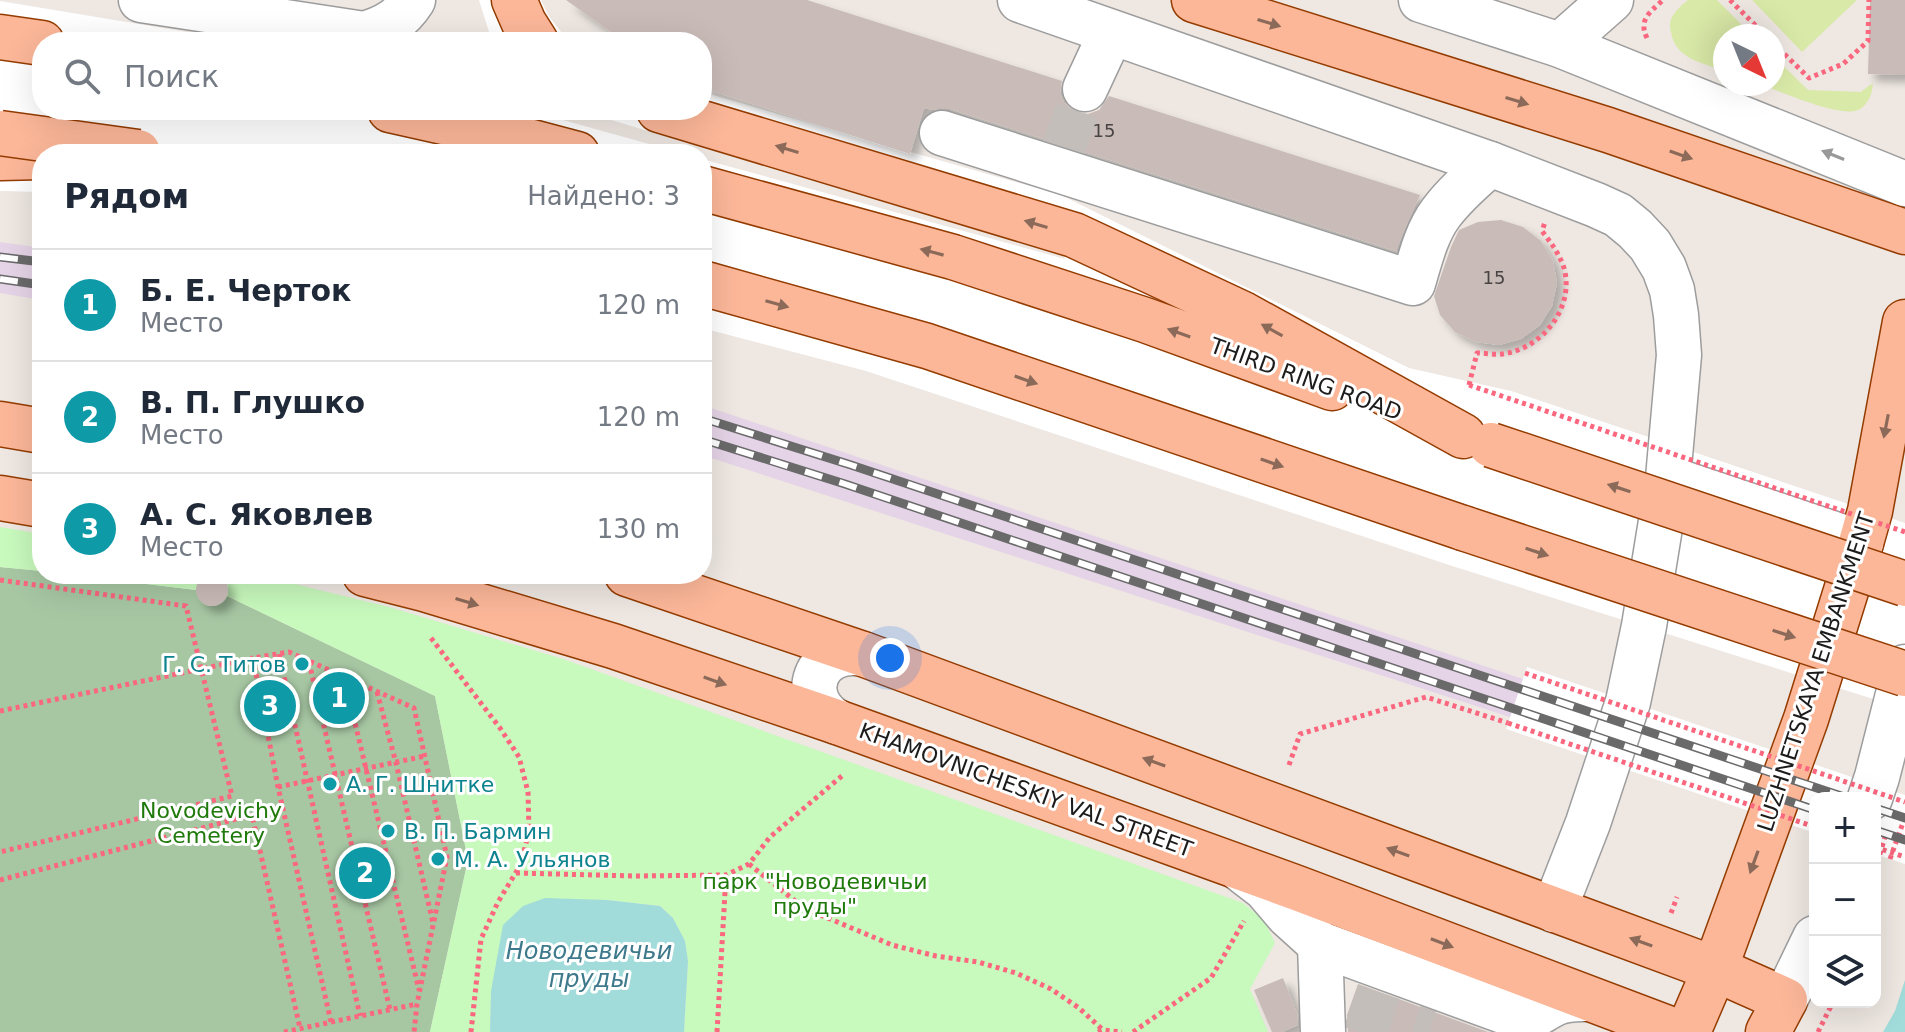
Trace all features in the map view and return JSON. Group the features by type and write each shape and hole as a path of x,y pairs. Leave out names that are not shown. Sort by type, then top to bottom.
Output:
{"main road":[{"path":"514,0 530,32"},
{"path":"1194,0 1593,125 1905,232"},
{"path":"0,37 32,42"},
{"path":"435,120 539,144"},
{"path":"692,120 1074,235 1243,314 1463,436"},
{"path":"0,133 70,144"},
{"path":"0,158 32,157"},
{"name":"THIRD RING ROAD","path":"712,191 968,262 1145,320 1463,436 1905,584"},
{"path":"712,286 927,346 1477,533 1905,674"},
{"name":"LUZHNETSKAYA EMBANKMENT","path":"1688,1032 1715,969 1806,719 1861,543 1870,511 1905,322"},
{"path":"0,424 32,429"},
{"path":"0,498 32,503"},
{"name":"KHAMOVNICHESKIY VAL STREET","path":"404,584 613,646 837,722 1678,1032"},
{"path":"656,584 863,654 1715,969 1776,1016"}],"street":[{"path":"372,32 396,21 413,0"},
{"path":"1020,0 1490,164 1596,205 1618,215 1635,229 1650,245 1664,268 1672,290 1679,355 1668,478 1644,626 1628,702 1588,823 1554,910"},
{"path":"1421,0 1560,45 1905,184"},
{"path":"136,8 346,32"},
{"path":"1560,45 1629,8"},
{"path":"1085,89 1111,33"},
{"path":"1668,88 1792,193"},
{"path":"942,133 1060,161 1413,283 1425,244 1440,214 1490,164"},
{"path":"1668,478 1861,543"},
{"path":"837,722 826,716 818,706 814,681 827,660 838,654 863,654"},
{"path":"1872,792 1905,667"},
{"path":"1239,868 1265,888 1288,915 1320,944 1513,1025 1569,999 1589,999"},
{"path":"1320,944 1332,1011"},
{"path":"1776,1016 1809,950"}],"path":[{"path":"1629,8 1663,0"},
{"path":"1730,0 1754,24"},
{"path":"1785,55 1809,78 1843,64 1868,41 1869,0"},
{"path":"1542,231 1556,249 1565,271 1565,295 1558,317 1543,336 1524,349 1501,355 1477,353 1469,385 1905,532"},
{"path":"0,580 186,606 232,796 0,852"},
{"path":"431,638 519,757 528,792 529,831 521,864 498,902 481,939 471,1032"},
{"path":"0,711 289,652 414,708 447,857 414,1032"},
{"path":"279,654 360,1016"},
{"path":"253,658 278,787 331,1022"},
{"path":"309,661 390,1010"},
{"path":"1525,673 1905,802"},
{"path":"343,676 419,993"},
{"path":"376,691 433,925"},
{"path":"1289,765 1300,734 1426,697 1809,825"},
{"path":"278,787 425,756"},
{"path":"516,873 726,875 749,864 770,837 843,775"},
{"path":"0,880 252,815 300,1028"},
{"path":"1890,859 1905,817"},
{"path":"1881,849 1905,857"},
{"path":"749,864 804,908 892,945 1016,973 1051,989 1079,1008 1100,1031 1122,1032"},
{"path":"717,1032 726,875"},
{"path":"1671,913 1677,897"},
{"path":"1133,1032 1211,978 1245,920"},
{"path":"284,1032 417,1004"},
{"path":"1818,1032 1830,1008"}],"shaded area":[{"path":"0,242 32,247 32,298 0,293"},
{"path":"712,408 1523,679 1809,796 1809,818 1510,717 712,458"}],"green space":[{"path":"1688,0 1717,0 1741,24 1713,24 1713,67 1691,59 1678,48 1670,27 1677,10"},
{"path":"1752,0 1857,0 1802,52 1785,34 1785,24 1775,24"},
{"path":"1785,68 1808,90 1861,92 1873,84 1870,96 1858,110 1838,110 1785,94"},
{"path":"0,527 32,532 32,570 0,567"},
{"name":"Novodevichy Cemetery","path":"0,567 32,570 32,584 146,584 196,590 201,601 209,606 218,604 227,596 435,696 468,860 430,1032 0,1032"},
{"name":"парк \"Новодевичьи пруды\"","path":"146,584 199,584 196,590"},
{"name":"парк \"Новодевичьи пруды\"","path":"226,584 295,584 389,607 563,659 1243,903 1264,920 1275,943 1250,989 1268,1032 684,1032 688,961 685,941 673,918 660,906 606,900 491,991 490,1032 430,1032 468,860 435,696 227,596"}],"water":[{"name":"Новодевичьи пруды","path":"545,898 660,906 673,918 685,941 688,961 684,1032 490,1032 491,991 503,925 523,906"},
{"path":"1905,980 1905,1032 1883,1032 1895,1011"}],"pier":[{"path":"479,0 541,0 561,32 489,32"},
{"path":"0,1 187,32 32,32 32,120 563,120 649,144 32,144 32,192 0,191"},
{"path":"712,95 1061,195 1409,368 1511,391 1905,523 1905,709 1449,565 866,371 712,331 712,162 1065,259 712,150 712,144 691,144 611,120 712,120"},
{"path":"1527,667 1905,795 1905,864 1881,856 1881,792 1809,792 1809,831 1506,729"}],"building":[{"path":"566,0 807,0 1062,81 1060,92 1064,103 1075,112 1088,114 1099,110 1109,96 1420,195 1396,251 950,109 924,108 910,154 712,91 712,32 611,32"},
{"path":"1870,0 1905,0 1905,75 1868,74"},
{"path":"1501,220 1523,227 1541,241 1553,261 1557,283 1552,306 1540,325 1521,339 1499,345 1476,342 1455,332 1440,315 1434,296 1459,230 1478,222"},
{"path":"198,584 226,584 228,590 223,601 212,606 201,601 196,590"},
{"path":"1283,978 1297,1013 1298,1025 1282,1032 1272,1032 1254,990"},
{"path":"1358,984 1488,1032 1348,1032 1347,1015"}],"tunnel":[{"path":"1062,152 1085,89"},
{"path":"1351,1006 1429,1032"}],"railway":[{"path":"0,257 32,261"},
{"path":"0,279 32,284"},
{"path":"712,421 1829,792"},
{"path":"712,442 1809,808"},
{"path":"1881,810 1905,818"},
{"path":"1881,832 1905,840"}],"place":[{"name":"Г. С. Титов","path":"302,664"},
{"name":"Б. Е. Черток","path":"339,698"},
{"name":"А. С. Яковлев","path":"270,706"},
{"name":"А. Г. Шнитке","path":"330,784"},
{"name":"В. П. Бармин","path":"388,831"},
{"name":"М. А. Ульянов","path":"438,859"},
{"name":"В. П. Глушко","path":"365,873"}]}
